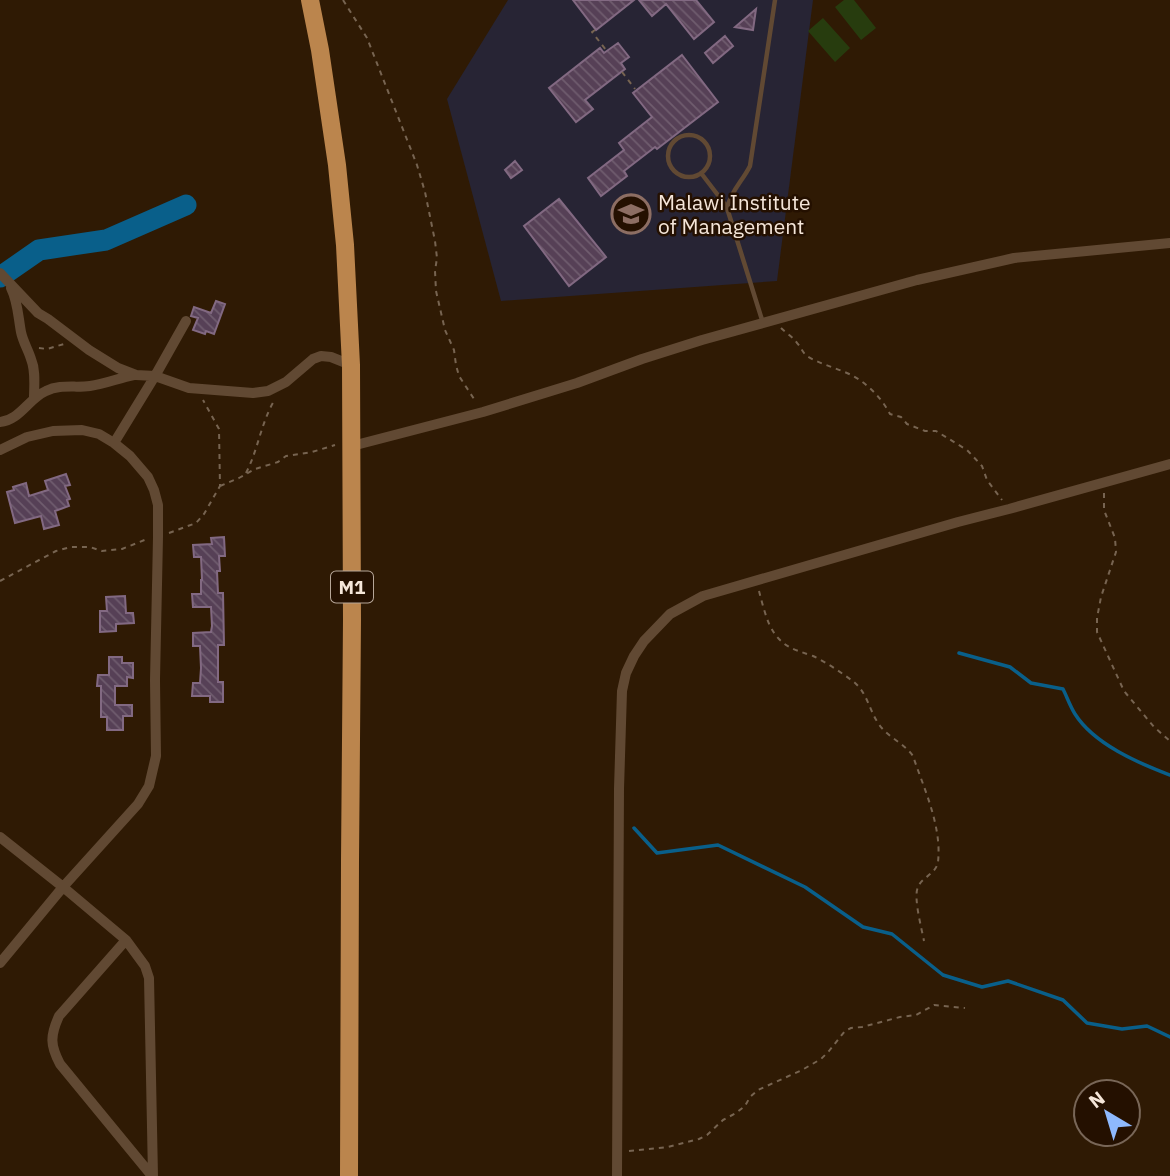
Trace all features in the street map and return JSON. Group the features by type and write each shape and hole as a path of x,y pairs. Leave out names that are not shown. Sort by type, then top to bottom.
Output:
{"highway":[{"name":"M1","path":"310,0 326,84 337,165 345,245 351,365 349,1176"}],"street":[{"path":"352,442 483,412 702,340 917,280 1014,258 1170,243"},
{"path":"1,274 38,313 75,341 118,368 135,375"},
{"path":"1,274 12,290 18,306 24,344 34,371 34,398"},
{"path":"114,443 186,321"},
{"path":"0,422 13,418 45,391 59,387 90,386 135,375 155,376 189,388 253,393 268,391 286,382 305,363 321,356 351,365"},
{"path":"0,450 27,437 52,430 82,430 99,434 130,456 148,477 158,505 156,756 149,786 138,804 63,887 0,963"},
{"path":"617,1176 618,789 622,691 634,656 644,640 670,614 703,596 755,579 1170,464"},
{"path":"0,837 126,940 145,965 149,978 153,1176"},
{"path":"126,940 59,1016 51,1042 60,1064 153,1176"}],"lane":[{"path":"727,208 730,196 750,166 775,0"},
{"path":"697,136 707,144 709,164 701,173 694,177 680,175 670,164 668,157 672,144 678,138 697,136"},
{"path":"701,173 727,208 763,323"}],"path":[{"path":"343,0 366,38 417,165 435,241 436,290 445,330 454,350 459,376 483,412"},
{"path":"595,30 592,32 606,50"},
{"path":"622,72 635,89"},
{"path":"777,320 781,328 797,341 804,354 825,366 857,378 885,404 890,414 901,417 916,428 936,431 967,450 982,466 987,480 1009,509"},
{"path":"24,344 47,349 75,341"},
{"path":"246,473 269,411 286,382"},
{"path":"0,582 56,551 71,547 90,547 102,551 122,549 196,523 220,486 219,429 203,400 189,388"},
{"path":"220,486 278,462 286,456 352,442"},
{"path":"1105,481 1104,510 1115,538 1116,552 1101,597 1097,632 1124,691 1154,727 1170,741"},
{"path":"755,579 771,627 778,638 788,647 812,656 853,682 861,689 878,724 913,756 934,820 939,850 937,867 918,887 916,896 924,941"},
{"path":"617,1152 668,1147 707,1135 723,1120 736,1113 758,1090 821,1059 850,1028 916,1015 934,1005 965,1008"}],"shaded area":[{"name":"Malawi Institute of Management","path":"508,0 813,0 777,281 501,301 447,99"}],"green space":[{"path":"844,0 854,0 876,28 861,40 835,7"},
{"path":"823,18 850,48 835,62 808,31"}],"building":[{"path":"573,0 634,0 596,30"},
{"path":"639,0 696,0 714,22 694,39 666,4 652,16"},
{"path":"756,9 753,30 735,27"},
{"path":"725,36 733,46 713,63 705,53"},
{"path":"618,43 629,57 621,63 625,69 585,100 593,109 576,122 549,88 600,48 604,53"},
{"path":"682,55 718,102 624,171 627,176 601,196 588,178 624,150 619,143 652,117 633,93"},
{"path":"515,161 522,170 511,178 505,170"},
{"path":"559,199 606,257 569,286 524,226"},
{"path":"216,301 225,304 214,334 193,330 198,318 191,316 194,307 211,313"},
{"path":"66,474 70,485 65,486 70,499 67,500 69,506 55,511 59,525 44,529 41,516 15,523 7,492 26,483 29,496 48,490 45,481"},
{"path":"224,537 225,556 219,556 220,571 217,571 218,593 223,593 224,645 218,645 218,682 223,682 223,702 210,702 210,696 192,696 193,683 200,683 201,668 200,646 193,646 193,633 211,632 212,626 211,607 193,607 192,594 201,594 202,580 201,557 194,557 193,545 212,544 211,538"},
{"path":"125,596 126,613 133,613 134,623 116,624 116,631 100,632 100,611 107,611 106,597"},
{"path":"109,657 122,657 122,663 133,663 133,678 127,677 127,686 115,686 115,705 132,705 132,716 123,716 123,730 107,730 107,717 101,717 101,686 97,686 98,675 109,675"}],"waterway":[{"path":"0,277 39,250 106,240 186,205"},
{"path":"959,653 1010,667 1031,683 1063,689 1075,714 1093,734 1131,758 1170,775"},
{"path":"634,828 657,853 718,845 805,887 863,927 892,934 943,975 982,987 1008,981 1063,1000 1087,1023 1122,1029 1147,1026 1170,1037"}],"place":[{"name":"Malawi Institute of Management","path":"631,214"}]}
